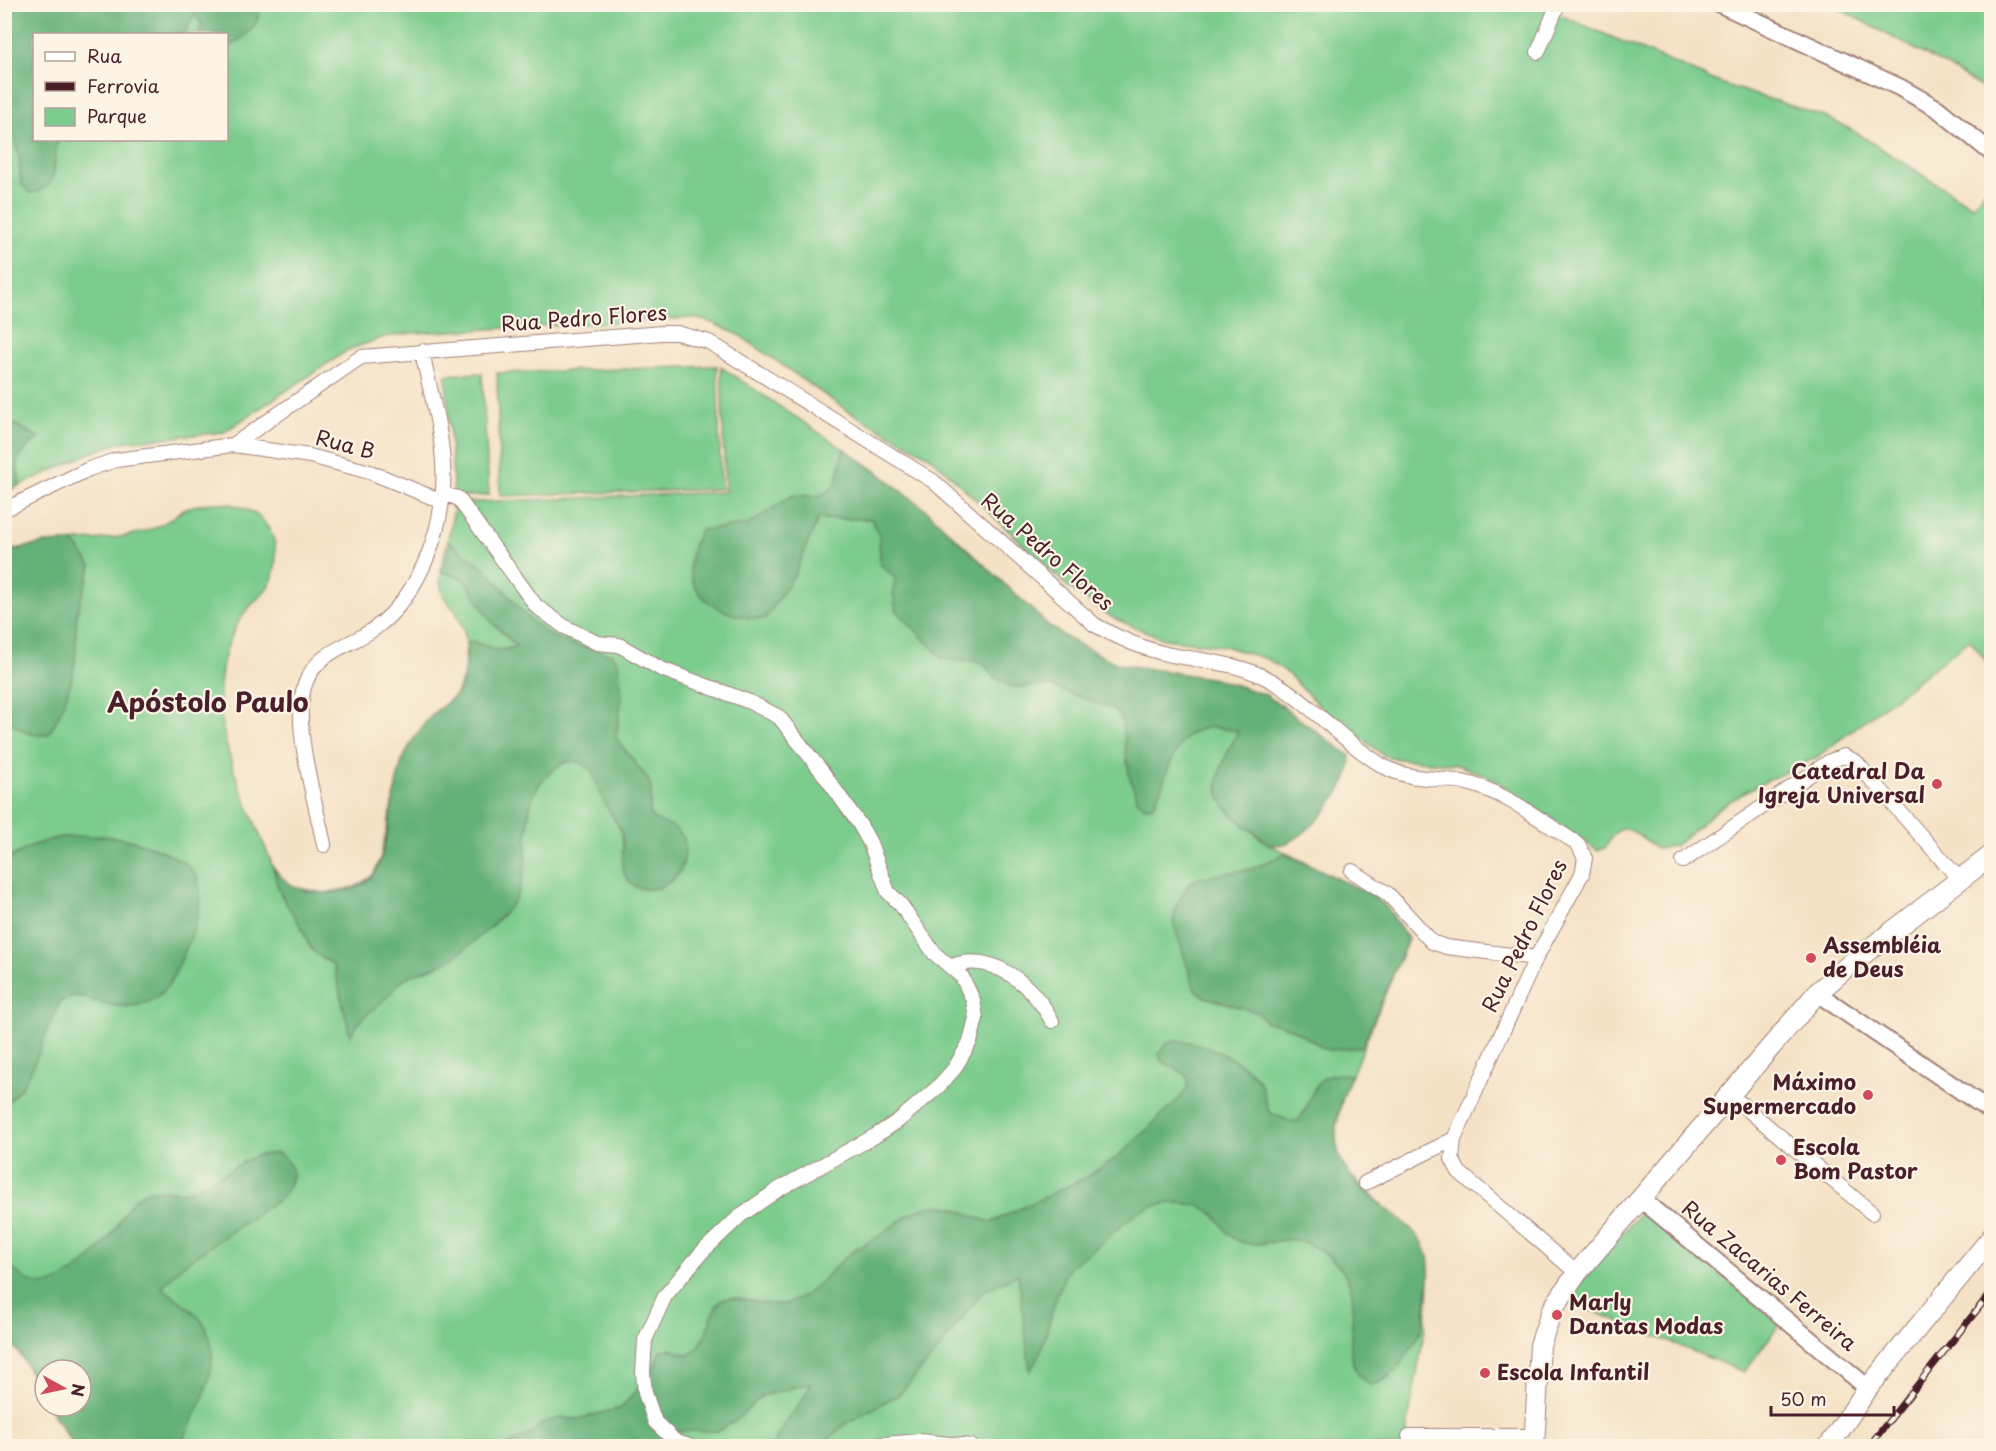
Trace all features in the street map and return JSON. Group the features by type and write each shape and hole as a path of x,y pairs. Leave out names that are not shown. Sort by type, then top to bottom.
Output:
{"main road":[{"path":"1535,1441 1538,1355 1543,1331 1557,1301 1577,1273 1817,993 1849,965 1992,855"},
{"path":"1829,1446 1868,1388 1992,1237"}],"street":[{"path":"1538,52 1558,4"},
{"path":"1720,4 1899,87 1938,109 1992,153"},
{"name":"Rua Pedro Flores","path":"4,510 89,469 116,460 233,445 353,361 370,355 662,333 677,333 709,342 933,482 1095,625 1119,638 1164,653 1257,673 1275,682 1331,729 1383,766 1410,776 1470,783 1492,791 1578,844 1585,858 1582,874 1536,958 1454,1139 1452,1159 1459,1172 1577,1273"},
{"path":"324,845 301,730 300,709 306,683 316,663 373,629 399,605 423,565 442,497 443,460 422,351"},
{"name":"Rua B","path":"233,445 310,456 360,469 442,497 458,498 536,606 565,627 597,642 620,645 661,669 768,710 778,717 823,773 860,825 870,843 888,892 901,905 934,953 952,966 969,989 976,1018 970,1042 954,1069 937,1088 898,1121 854,1149 779,1189 741,1215 701,1253 665,1296 645,1340 643,1372 645,1393 655,1422 676,1442 689,1446"},
{"path":"1683,861 1830,761 1844,756 1859,765 1960,880"},
{"path":"1352,871 1388,894 1432,942 1446,947 1536,958"},
{"path":"952,966 971,961 981,962 1013,976 1036,996 1052,1021"},
{"path":"1817,993 1992,1112"},
{"path":"1730,1094 1872,1213"},
{"path":"1365,1183 1454,1139"},
{"name":"Rua Zacarias Ferreira","path":"1641,1199 1868,1388"},
{"path":"1409,1436 1454,1441 1535,1441"},
{"path":"864,1446 919,1440 971,1446"}],"green space":[{"path":"259,4 259,12 258,19 250,31 228,48 228,33 199,33 201,23 195,14 185,33 33,33 33,141 58,141 52,181 41,191 30,193 21,183 19,156 5,108 5,5"},
{"path":"5,5 1536,5 1725,85 1823,116 1850,129 1972,206 1991,184 1991,668 1970,640 1817,757 1748,790 1719,808 1676,845 1658,849 1632,831 1621,829 1613,835 1605,848 1597,850 1490,777 1454,764 1398,759 1383,755 1320,706 1285,671 1267,659 1224,646 1164,639 1113,618 1067,586 931,457 848,411 739,335 713,323 695,318 412,333 384,337 348,350 224,432 122,442 95,451 5,492"},
{"path":"1844,5 1991,5 1991,94 1947,66 1841,10"},
{"path":"717,366 721,489 500,496 497,373"},
{"path":"721,367 878,472 925,509 1050,627 1075,643 1119,664 1242,687 1283,706 1243,722 1228,752 1217,786 1232,815 1268,844 1374,896 1388,909 1408,939 1343,1096 1336,1127 1336,1142 1340,1159 1349,1174 1423,1243 1428,1264 1427,1315 1405,1446 74,1446 56,1418 93,1418 93,1358 33,1358 33,1380 18,1352 5,1343 4,552 37,545 140,533 155,528 185,509 205,504 223,503 239,506 264,522 272,536 276,552 274,572 270,584 239,620 227,649 220,689 224,735 237,780 273,867 282,879 293,887 324,893 355,887 373,875 380,859 402,761 423,725 456,694 464,676 466,644 464,631 456,612 444,597 440,583 455,503 725,492"},
{"path":"482,373 489,495 454,497 446,375"},
{"path":"4,419 41,438 30,444 17,461 20,485 5,492"},
{"path":"844,448 925,509 1050,627 1070,640 1118,664 1216,679 1266,695 1350,756 1350,767 1346,779 1330,806 1308,830 1297,838 1285,844 1268,844 1236,818 1226,808 1220,797 1218,787 1222,765 1238,731 1213,727 1194,732 1185,739 1172,758 1155,803 1152,807 1145,807 1138,801 1129,775 1121,717 1112,709 1051,686 1013,687 993,677 985,665 973,661 943,659 896,610 893,594 895,578 880,564 879,536 871,519 818,519 794,576 765,619 728,612 713,605 701,595 693,583 690,568 692,550 700,530 748,525 793,495 815,496 826,493 836,484"},
{"path":"448,541 486,569 529,619 548,634 571,644 612,654 618,662 622,695 616,738 647,778 651,787 650,815 671,826 684,839 684,860 673,880 659,888 643,889 635,886 625,876 623,870 621,832 605,804 591,770 578,762 571,761 563,764 546,776 536,790 530,807 522,882 510,906 455,956 401,981 363,1018 350,1036 334,966 310,947 281,893 273,867 288,883 300,889 315,892 343,891 369,880 379,864 383,851 399,772 406,753 426,722 460,688 466,663 466,644 473,641 499,650 516,646 490,620 468,584 461,578 440,571"},
{"path":"74,542 91,566 77,615 74,669 68,693 54,726 48,735 35,735 19,728 5,717 5,552 44,543"},
{"path":"60,837 115,837 157,849 178,859 193,871 197,878 200,896 197,916 176,971 168,986 157,997 133,1006 108,1004 76,996 61,1001 32,1070 16,1094 5,1104 5,860 36,844"},
{"path":"1285,854 1374,896 1388,909 1408,939 1362,1047 1327,1050 1294,1030 1277,1023 1266,1022 1257,1012 1205,997 1195,990 1173,922 1176,906 1188,884 1199,878 1251,869"},
{"path":"1175,1041 1210,1048 1246,1068 1261,1085 1269,1112 1289,1121 1298,1121 1321,1080 1337,1074 1351,1075 1340,1106 1336,1128 1341,1160 1349,1174 1360,1186 1411,1229 1421,1241 1429,1264 1426,1309 1419,1334 1400,1365 1384,1380 1370,1385 1359,1375 1353,1363 1351,1289 1346,1276 1328,1256 1312,1246 1294,1240 1245,1243 1231,1236 1217,1218 1204,1208 1177,1203 1162,1204 1138,1213 1068,1270 1056,1298 1042,1348 1030,1371 1018,1274 982,1292 940,1348 900,1394 845,1424 822,1446 773,1446 780,1431 807,1392 810,1383 762,1396 737,1420 718,1431 681,1431 648,1446 505,1446 529,1435 543,1423 559,1418 577,1419 621,1408 652,1372 660,1351 670,1349 688,1355 696,1349 715,1309 724,1299 737,1298 771,1304 788,1303 813,1289 852,1252 922,1209 947,1207 992,1222 1087,1177 1119,1156 1183,1095 1188,1086 1187,1075 1161,1061 1159,1055 1165,1044"},
{"path":"278,1153 289,1163 291,1179 282,1197 183,1265 162,1287 197,1316 206,1328 211,1343 212,1358 206,1389 180,1446 74,1446 56,1418 93,1418 93,1358 33,1358 33,1380 18,1352 5,1343 5,1261 33,1283 48,1284 59,1280 70,1274 100,1248 140,1195 150,1190 186,1191 205,1184 256,1156"},
{"path":"1644,1208 1780,1324 1744,1372 1566,1300"}],"railway":[{"path":"1869,1446 1992,1291"}],"place":[{"name":"Catedral Da Igreja Universal","path":"1937,784"},
{"name":"Assembléia de Deus","path":"1811,958"},
{"name":"Máximo Supermercado","path":"1868,1095"},
{"name":"Escola Bom Pastor","path":"1781,1160"},
{"name":"Marly Dantas Modas","path":"1557,1315"},
{"name":"Escola Infantil","path":"1485,1373"}],"district":[{"name":"Apóstolo Paulo","path":"208,703"}]}
